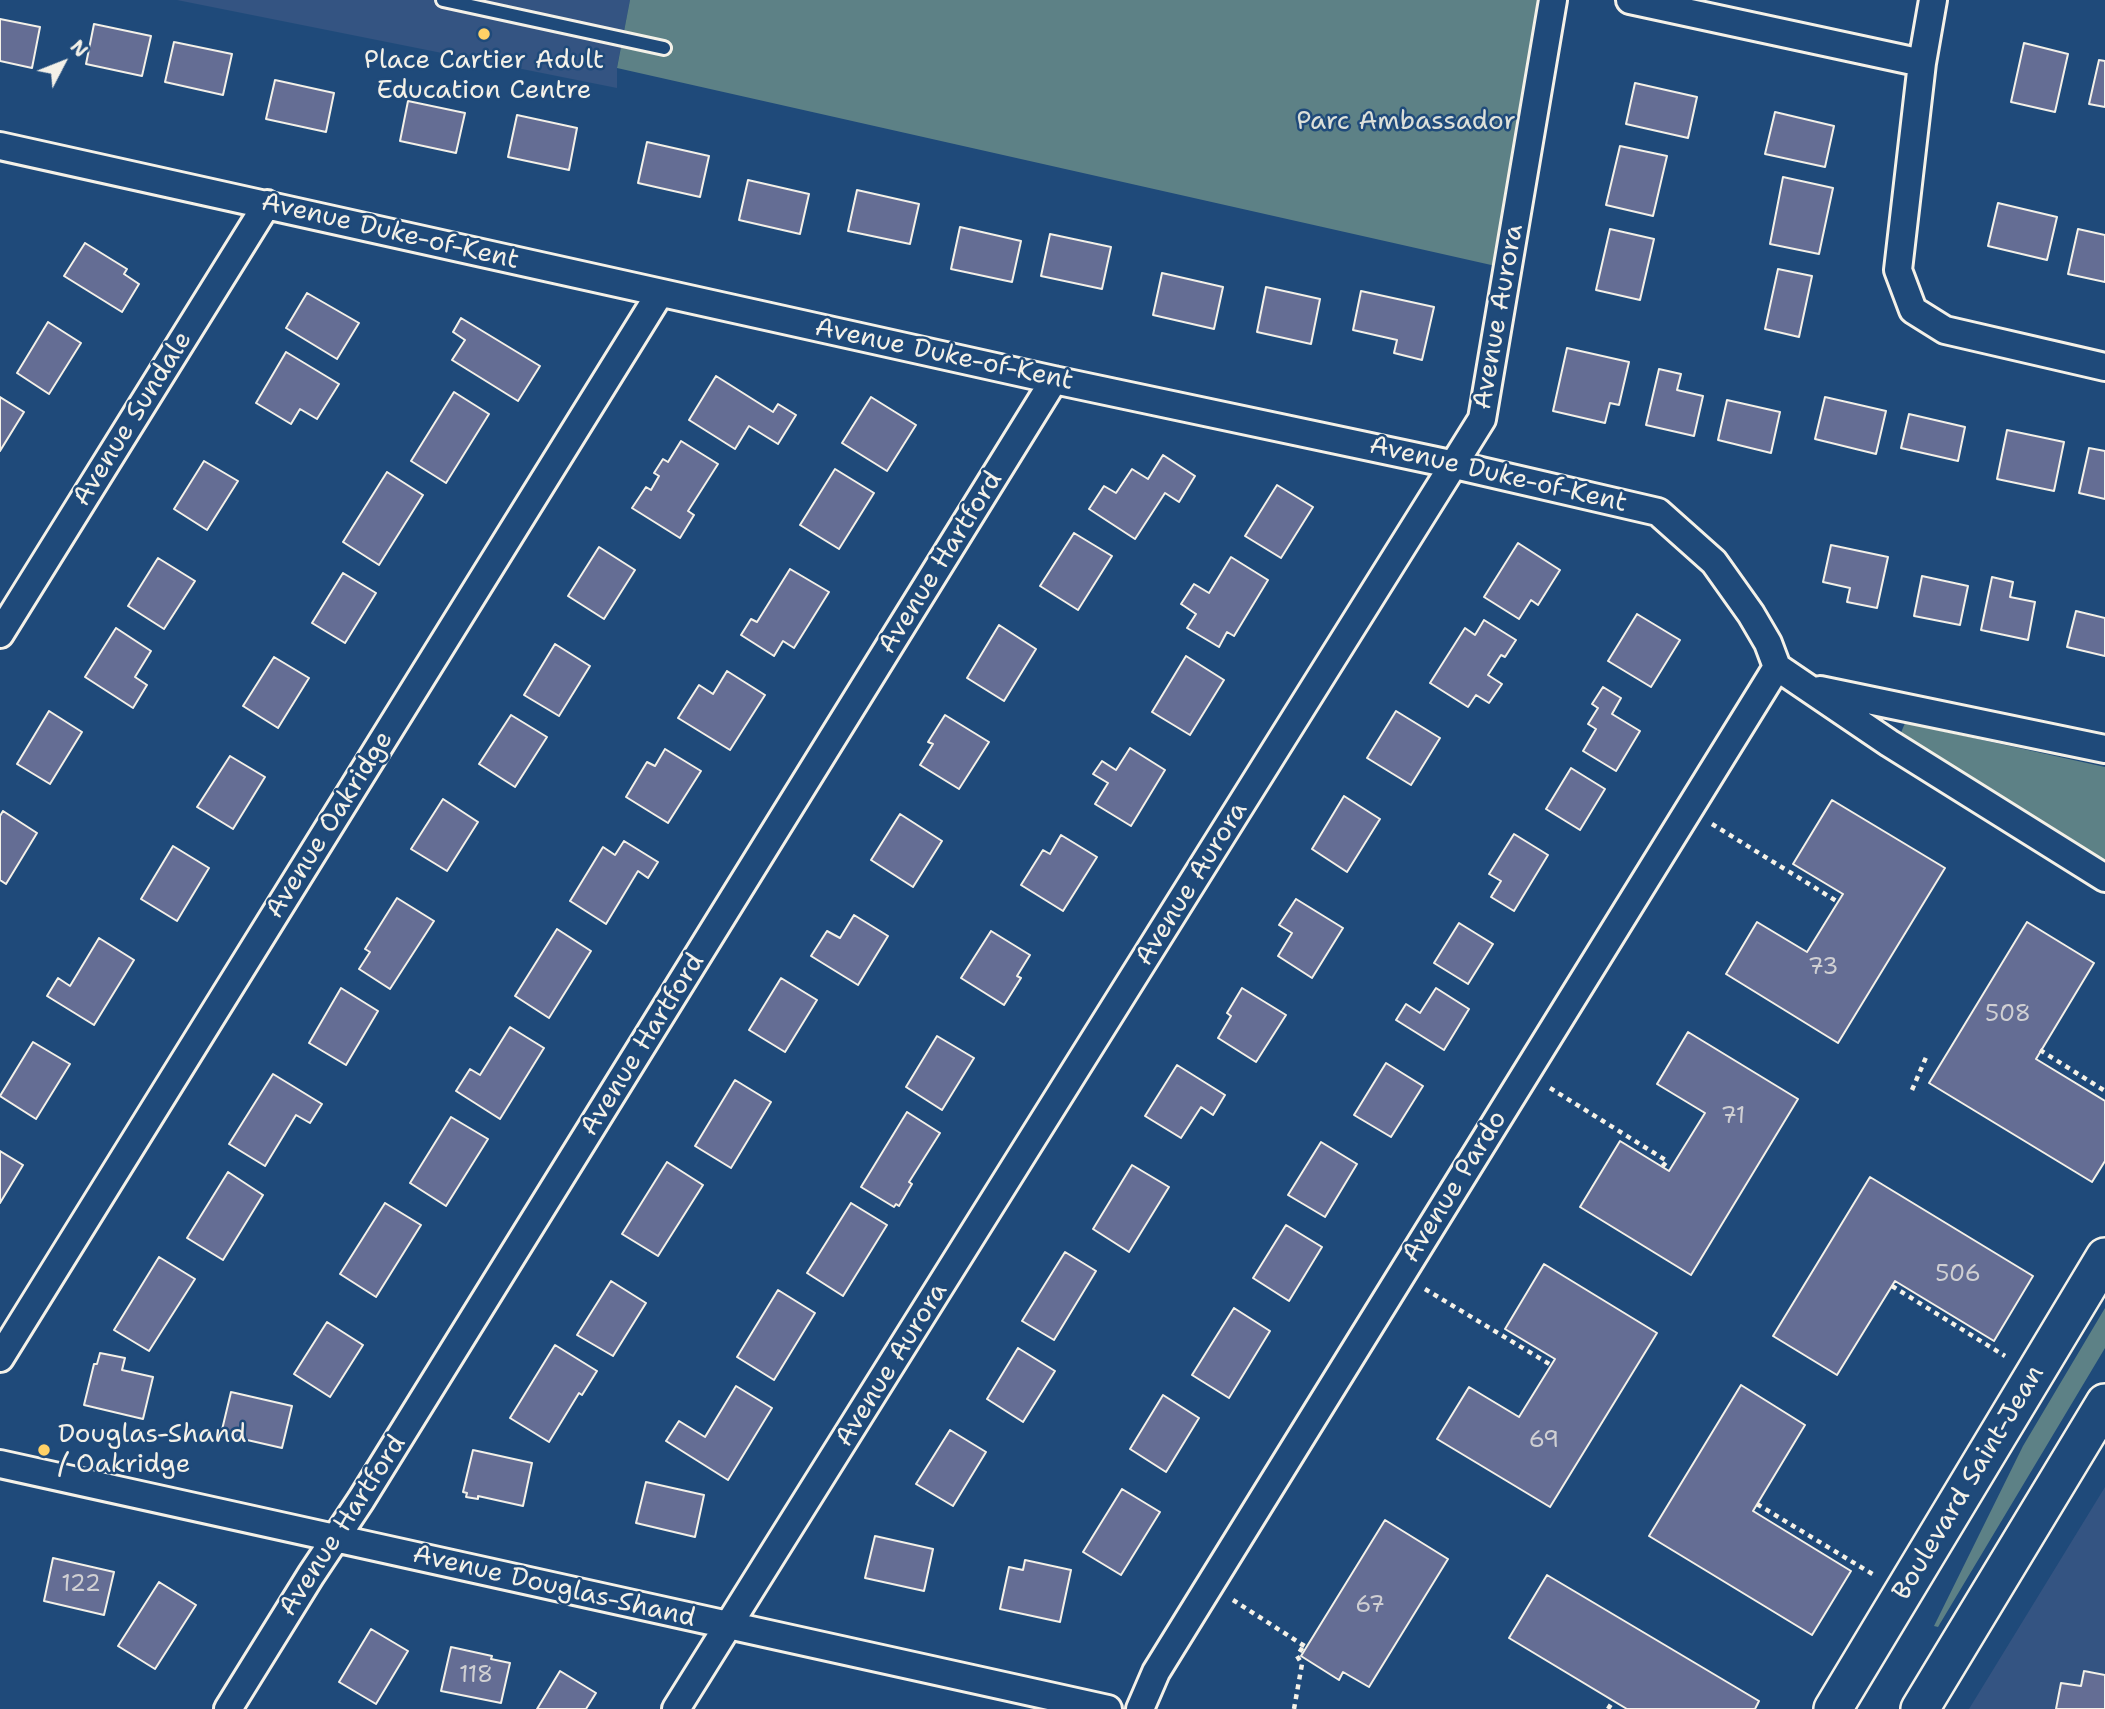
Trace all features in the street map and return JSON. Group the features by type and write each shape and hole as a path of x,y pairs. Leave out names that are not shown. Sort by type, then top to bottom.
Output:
{"main road":[{"name":"Boulevard Saint-Jean","path":"1833,1709 2105,1257"},
{"path":"1920,1709 2105,1403"}],"street":[{"name":"Avenue Aurora","path":"676,1709 1482,419 1553,0"},
{"path":"1630,0 1922,63"},
{"path":"1933,0 1922,63 1898,270 1913,310 1945,330 2105,367"},
{"name":"Avenue Duke-of-Kent","path":"0,146 1054,380 1455,464 1658,512 1714,562 1751,614 1768,643 1777,667"},
{"name":"Avenue Sundale","path":"0,634 267,204"},
{"name":"Avenue Oakridge","path":"0,1358 660,293"},
{"name":"Avenue Hartford","path":"228,1709 1054,380"},
{"path":"1777,667 1889,743 2105,878"},
{"name":"Avenue Pardo","path":"1140,1709 1156,1672 1777,667"},
{"path":"1808,687 2105,749"},
{"name":"Avenue Douglas-Shand","path":"0,1464 1108,1709"}],"lane":[{"path":"443,0 664,48"}],"path":[{"path":"1711,823 1838,902"},
{"path":"2040,1051 2105,1091"},
{"path":"1912,1090 1927,1055"},
{"path":"1549,1087 1667,1161 1662,1167"},
{"path":"1892,1286 2009,1358"},
{"path":"1424,1288 1551,1365"},
{"path":"1757,1504 1878,1577"},
{"path":"1232,1599 1305,1646 1297,1656 1302,1664 1294,1709"},
{"path":"1608,1709 1613,1701"}],"shaded area":[{"name":"Place Cartier Adult Education Centre","path":"177,0 630,0 617,67 617,88"},
{"path":"2105,1487 2105,1709 1969,1709"}],"green space":[{"name":"Parc Ambassador","path":"630,0 1550,0 1509,269 617,68"},
{"path":"1905,723 2105,767 2105,861 1900,735"},
{"path":"2105,1308 2105,1348 1938,1627 1934,1626 2023,1446"}],"building":[{"path":"0,19 40,27 32,68 0,61"},
{"path":"94,24 151,36 142,76 86,64"},
{"path":"174,42 232,54 223,95 165,82"},
{"path":"2024,43 2068,54 2055,112 2011,102"},
{"path":"2099,60 2105,61 2105,107 2089,104"},
{"path":"275,80 334,93 326,132 266,119"},
{"path":"1635,83 1697,97 1688,138 1626,124"},
{"path":"408,101 465,113 456,153 400,141"},
{"path":"1775,112 1834,126 1825,167 1765,154"},
{"path":"517,115 577,128 569,170 508,157"},
{"path":"647,142 709,156 700,197 638,183"},
{"path":"1620,146 1667,156 1653,216 1606,205"},
{"path":"1783,177 1833,188 1819,254 1770,244"},
{"path":"748,180 809,194 800,234 739,220"},
{"path":"857,190 919,204 910,244 848,231"},
{"path":"1998,203 2057,217 2047,260 1988,246"},
{"path":"960,227 1021,241 1012,282 951,269"},
{"path":"1610,229 1654,239 1640,300 1596,290"},
{"path":"2078,229 2105,235 2105,282 2068,274"},
{"path":"1050,234 1111,247 1102,289 1041,276"},
{"path":"85,243 127,269 124,274 139,284 122,312 64,276"},
{"path":"1778,269 1812,276 1799,337 1765,329"},
{"path":"1162,273 1223,287 1214,329 1153,315"},
{"path":"1266,287 1320,299 1311,344 1257,332"},
{"path":"1361,291 1434,307 1422,360 1394,353 1397,340 1353,330"},
{"path":"307,293 359,323 337,359 286,328"},
{"path":"461,318 540,366 518,401 452,360 465,340 453,332"},
{"path":"48,322 81,343 49,394 17,373"},
{"path":"1567,348 1629,362 1619,405 1610,403 1605,423 1553,411"},
{"path":"286,352 339,384 317,419 300,409 291,424 256,403"},
{"path":"1659,369 1681,374 1677,390 1703,396 1694,436 1646,425"},
{"path":"716,376 773,412 778,404 796,415 778,444 749,426 735,449 689,420"},
{"path":"454,392 489,414 446,483 411,461"},
{"path":"0,397 24,412 0,451"},
{"path":"871,397 916,425 887,471 842,443"},
{"path":"1825,397 1886,411 1876,454 1815,439"},
{"path":"1727,400 1780,412 1771,453 1718,440"},
{"path":"1909,414 1965,427 1958,461 1901,448"},
{"path":"2007,430 2064,442 2054,491 1997,479"},
{"path":"681,441 718,464 688,511 694,515 680,538 632,508 646,487 651,490 659,476 654,473 663,459 668,462"},
{"path":"2089,448 2105,451 2105,499 2079,493"},
{"path":"1163,455 1195,476 1179,502 1165,493 1135,539 1089,509 1104,486 1116,493 1132,469 1148,479"},
{"path":"204,461 238,481 207,530 174,509"},
{"path":"835,469 874,493 839,549 800,525"},
{"path":"387,472 423,495 379,565 343,542"},
{"path":"1277,485 1313,507 1281,558 1245,536"},
{"path":"1074,533 1112,556 1078,610 1040,586"},
{"path":"1518,543 1560,570 1538,605 1531,600 1519,619 1484,597"},
{"path":"1831,545 1888,557 1877,608 1847,602 1850,588 1823,582"},
{"path":"599,547 635,570 604,619 568,596"},
{"path":"1231,557 1268,580 1234,636 1227,632 1219,647 1187,628 1196,614 1181,604 1194,584 1209,593"},
{"path":"158,558 195,581 164,629 128,606"},
{"path":"790,569 829,592 794,648 783,641 774,656 741,635 751,619 757,622"},
{"path":"343,573 376,593 345,643 312,623"},
{"path":"1922,576 1968,586 1960,625 1914,616"},
{"path":"1992,577 2013,582 2010,597 2035,602 2028,640 1981,630"},
{"path":"2076,611 2105,618 2105,656 2067,647"},
{"path":"1637,614 1680,640 1651,687 1608,661"},
{"path":"1484,620 1516,640 1505,657 1501,655 1488,675 1502,684 1489,703 1476,695 1468,707 1430,683 1465,628 1475,635"},
{"path":"999,625 1036,649 1004,701 967,678"},
{"path":"116,628 151,651 135,677 147,685 133,708 85,677"},
{"path":"555,644 590,666 559,716 524,695"},
{"path":"1186,656 1224,680 1190,735 1152,712"},
{"path":"274,657 309,678 278,728 243,706"},
{"path":"727,671 765,695 730,750 678,718 699,685 713,694"},
{"path":"1603,687 1621,698 1612,714 1640,731 1616,771 1583,751 1596,729 1588,724 1598,708 1592,704"},
{"path":"49,711 82,732 50,784 17,764"},
{"path":"1396,711 1440,738 1411,785 1367,758"},
{"path":"511,715 547,737 515,787 479,764"},
{"path":"945,715 989,742 959,789 920,765 933,744 928,742"},
{"path":"1130,748 1165,770 1131,826 1095,804 1108,783 1093,774 1102,761 1116,770"},
{"path":"665,749 701,771 668,823 626,797 647,762 655,766"},
{"path":"230,756 265,777 233,829 197,807"},
{"path":"1571,768 1605,789 1580,830 1546,809"},
{"path":"1344,796 1380,819 1347,872 1312,849"},
{"path":"443,799 478,822 447,871 411,849"},
{"path":"1832,800 1945,868 1838,1043 1726,974 1757,922 1807,952 1843,894 1793,864"},
{"path":"3,811 37,833 6,884 0,880 0,816"},
{"path":"900,814 942,841 913,887 871,860"},
{"path":"1514,834 1548,855 1514,911 1491,897 1501,881 1489,874"},
{"path":"1061,835 1097,857 1063,911 1021,885 1043,850 1050,854"},
{"path":"624,841 658,862 648,878 638,871 606,924 570,901 603,847 615,855"},
{"path":"173,846 209,868 177,921 141,899"},
{"path":"397,898 434,921 390,989 359,969 370,952 365,949"},
{"path":"1296,899 1343,928 1312,978 1278,956 1292,933 1279,925"},
{"path":"854,915 888,936 858,985 811,956 827,931 840,938"},
{"path":"2027,922 2094,963 2036,1059 2105,1101 2105,1161 2092,1182 1929,1083"},
{"path":"1459,923 1493,944 1468,984 1434,963"},
{"path":"557,929 591,951 549,1018 515,996"},
{"path":"991,931 1030,955 1017,976 1021,978 1004,1005 961,978"},
{"path":"99,938 134,960 94,1025 47,996 58,978 70,986"},
{"path":"781,978 817,1000 785,1052 749,1030"},
{"path":"341,988 378,1011 346,1065 309,1043"},
{"path":"1242,988 1286,1015 1256,1062 1218,1038 1231,1016 1227,1013"},
{"path":"1436,988 1469,1009 1444,1050 1396,1020 1406,1004 1420,1013"},
{"path":"510,1027 544,1048 500,1119 456,1091 470,1069 480,1075"},
{"path":"1688,1032 1798,1099 1691,1275 1580,1207 1620,1141 1669,1171 1705,1113 1657,1084"},
{"path":"937,1036 974,1058 942,1110 906,1087"},
{"path":"33,1042 70,1064 36,1119 0,1096"},
{"path":"1386,1063 1423,1086 1391,1137 1354,1115"},
{"path":"1177,1065 1225,1095 1213,1115 1201,1107 1181,1138 1145,1116"},
{"path":"273,1074 322,1104 310,1123 296,1115 265,1166 229,1144"},
{"path":"735,1080 771,1102 731,1168 695,1146"},
{"path":"907,1112 940,1133 909,1182 912,1184 899,1206 896,1204 894,1207 861,1187"},
{"path":"451,1117 488,1139 446,1206 410,1183"},
{"path":"1321,1142 1357,1164 1325,1217 1288,1195"},
{"path":"0,1151 23,1165 0,1203"},
{"path":"667,1162 703,1185 658,1256 622,1234"},
{"path":"1132,1165 1169,1187 1129,1252 1093,1229"},
{"path":"228,1172 263,1195 223,1260 187,1238"},
{"path":"1870,1177 2033,1276 1994,1341 1895,1281 1837,1375 1773,1336"},
{"path":"385,1203 421,1225 376,1297 340,1274"},
{"path":"851,1203 887,1225 843,1296 807,1273"},
{"path":"1286,1225 1322,1247 1289,1301 1253,1278"},
{"path":"1065,1252 1096,1271 1054,1340 1022,1321"},
{"path":"159,1257 195,1279 149,1351 114,1330"},
{"path":"1544,1264 1657,1333 1550,1507 1437,1439 1469,1387 1519,1417 1555,1359 1505,1329"},
{"path":"611,1281 646,1303 613,1356 577,1335"},
{"path":"778,1290 815,1313 774,1380 737,1357"},
{"path":"1234,1308 1270,1331 1229,1398 1192,1375"},
{"path":"327,1322 363,1345 330,1397 294,1374"},
{"path":"555,1345 597,1371 582,1395 579,1393 549,1442 510,1418"},
{"path":"1018,1348 1055,1371 1023,1422 987,1399"},
{"path":"100,1353 125,1358 122,1370 153,1377 143,1419 84,1405 94,1364 97,1364"},
{"path":"1741,1385 1805,1425 1753,1511 1851,1571 1812,1635 1649,1536"},
{"path":"736,1386 772,1408 728,1480 666,1441 679,1421 705,1437"},
{"path":"231,1392 292,1406 282,1448 221,1434"},
{"path":"1163,1395 1199,1418 1166,1472 1130,1449"},
{"path":"950,1430 986,1452 953,1506 916,1484"},
{"path":"473,1450 532,1463 523,1506 478,1496 478,1499 466,1497 467,1493 463,1492"},
{"path":"646,1482 704,1495 695,1537 636,1523"},
{"path":"1122,1489 1160,1512 1121,1575 1083,1552"},
{"path":"1385,1520 1448,1559 1369,1687 1343,1672 1339,1680 1301,1656"},
{"path":"875,1536 933,1549 924,1591 865,1578"},
{"path":"53,1558 114,1572 104,1615 44,1601"},
{"path":"1025,1560 1071,1570 1060,1622 1000,1609 1009,1567 1023,1570"},
{"path":"1547,1575 1759,1701 1755,1709 1627,1709 1509,1638"},
{"path":"159,1582 196,1605 155,1669 118,1646"},
{"path":"371,1629 408,1651 376,1704 339,1682"},
{"path":"451,1647 510,1663 501,1703 441,1691"},
{"path":"560,1671 596,1693 586,1709 537,1709"},
{"path":"2084,1671 2105,1675 2105,1709 2056,1709 2061,1683 2081,1686"}],"place":[{"name":"Place Cartier Adult Education Centre","path":"484,34"},
{"name":"Douglas-Shand / Oakridge","path":"44,1450"}]}
